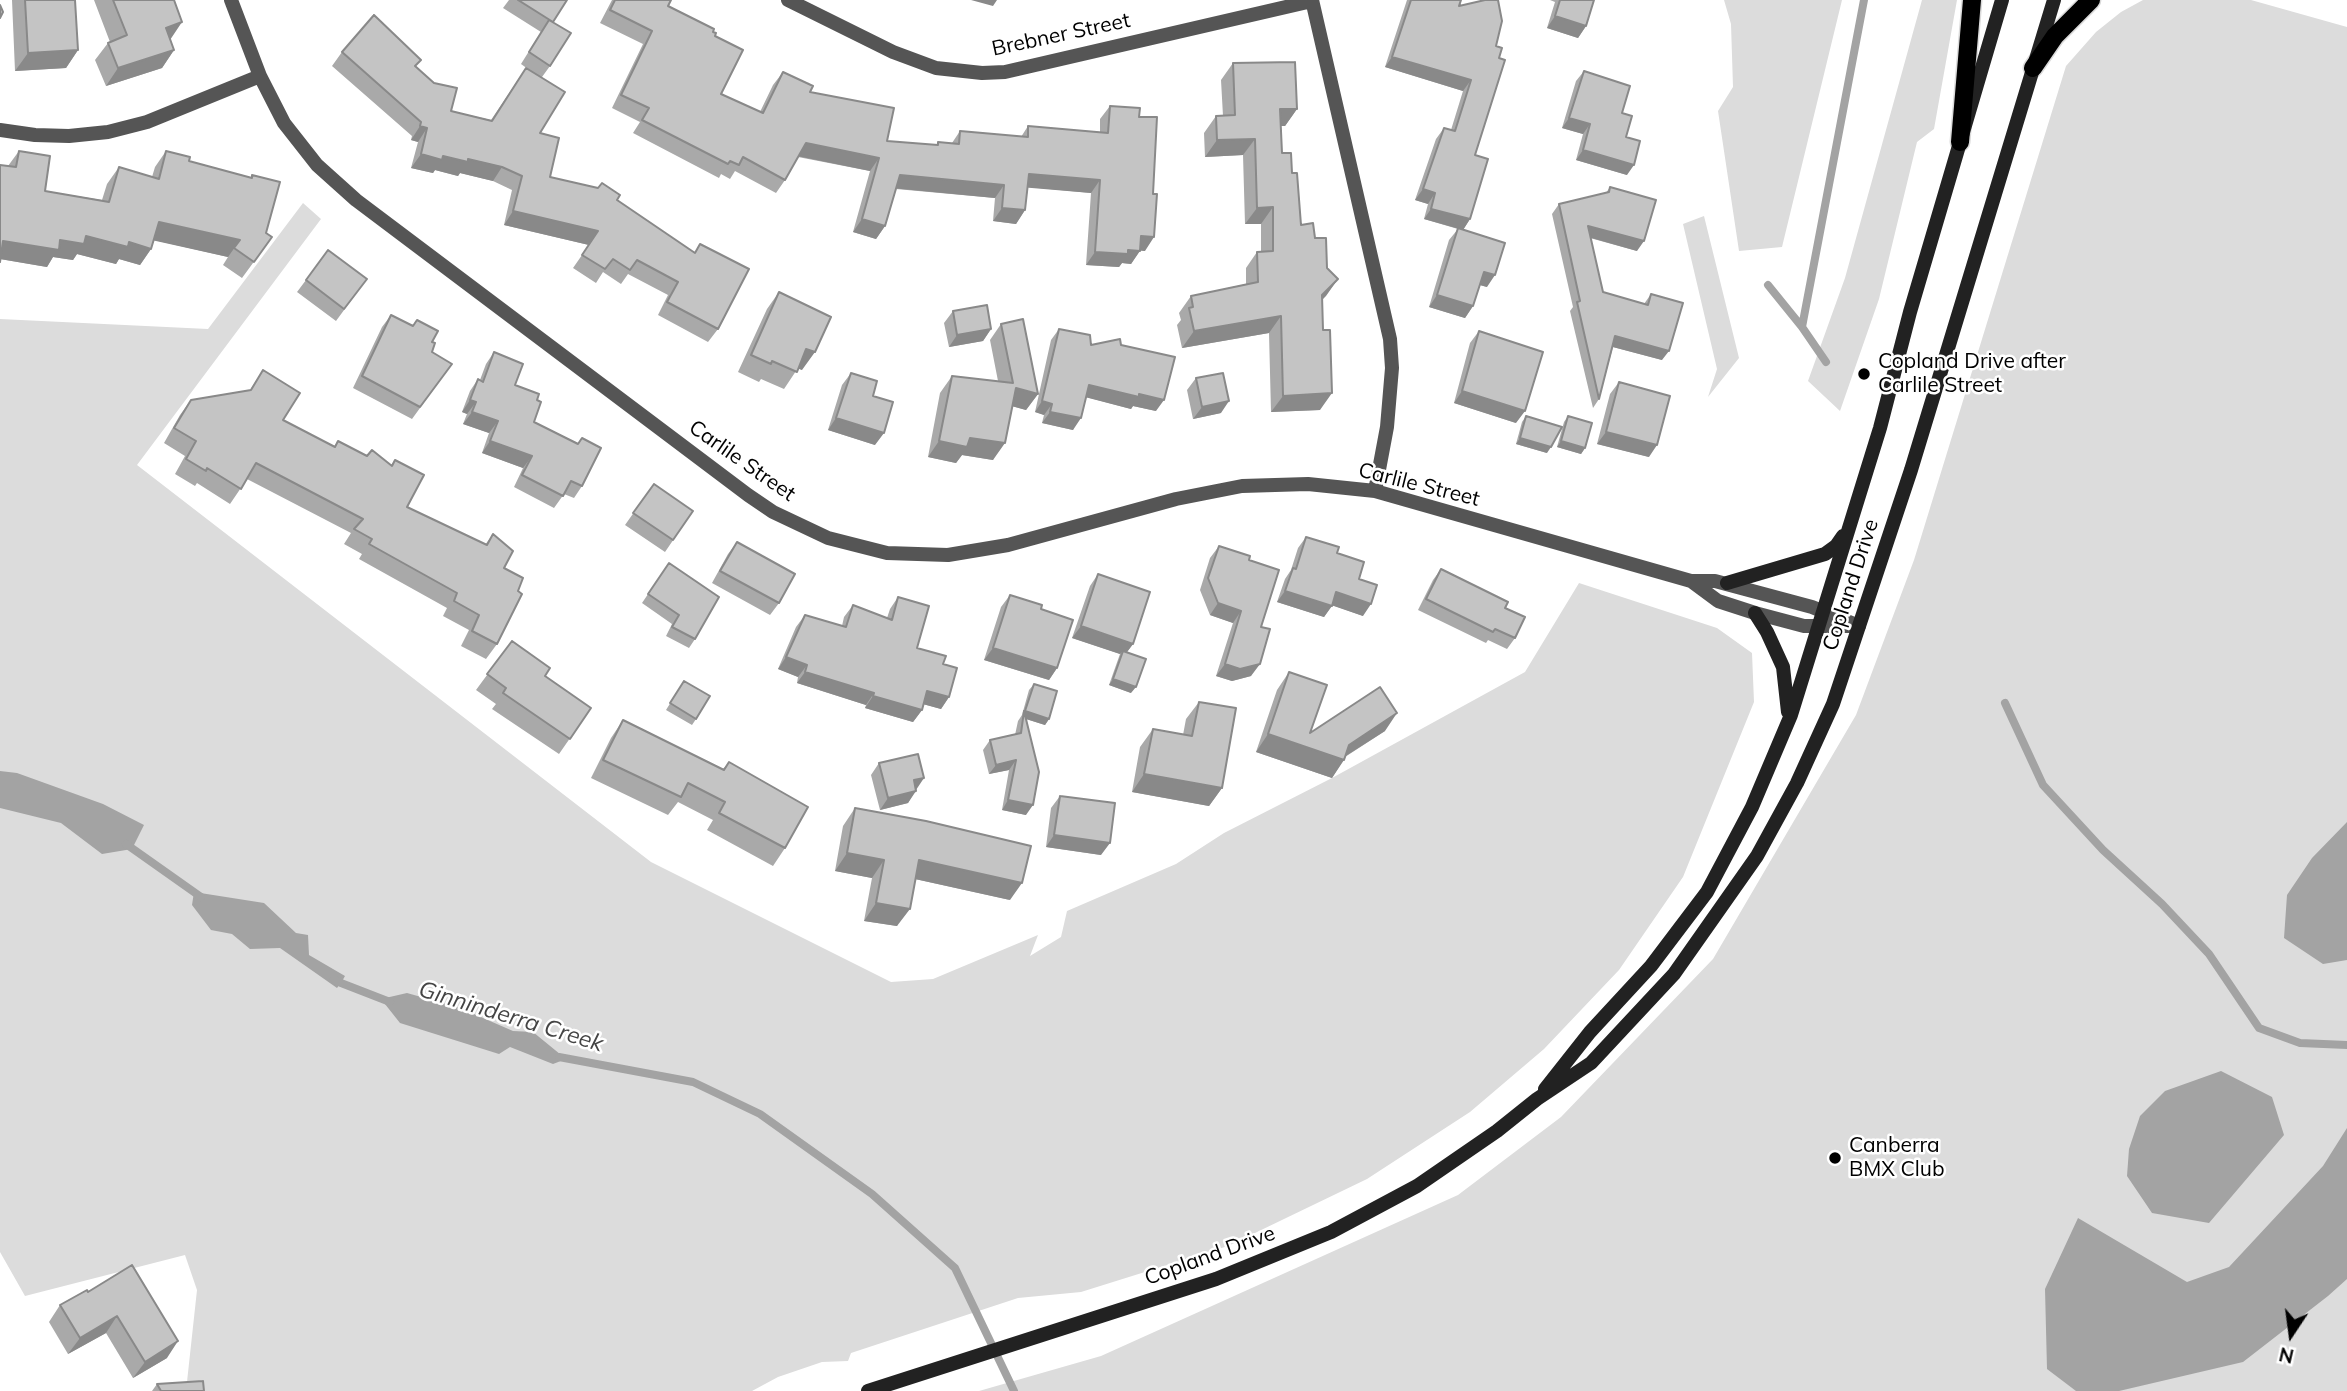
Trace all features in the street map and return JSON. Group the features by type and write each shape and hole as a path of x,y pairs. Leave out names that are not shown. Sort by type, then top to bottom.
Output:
{"main road":[{"path":"1960,142 1972,0"},
{"name":"Copland Drive","path":"1537,1098 1577,1048 1651,966 1707,892 1752,807 1789,721 1880,428 1910,312 2002,0"},
{"name":"Copland Drive","path":"868,1391 1216,1279 1331,1232 1417,1186 1497,1131 1537,1098 1591,1063 1674,974 1757,856 1797,783 1833,704 1911,470 2054,0"},
{"path":"2033,68 2055,36 2091,0"},
{"path":"1727,583 1825,554 1836,546 1850,526"},
{"path":"1755,613 1783,667 1789,721"},
{"path":"1577,1048 1591,1063"}],"street":[{"name":"Carlile Street","path":"231,0 260,76 284,123 317,164 356,200 748,495 773,512 828,538 887,553 948,555 1008,545 1176,499 1242,486 1308,484 1375,491 1690,581 1715,580 1727,583 1823,611 1859,626"},
{"name":"Brebner Street","path":"788,0 893,52 936,68 982,73 1005,72 1312,0 1390,339 1392,368 1387,427 1375,491"},
{"path":"0,130 58,136 108,132 147,122 260,76"},
{"name":"Carlile Street","path":"1690,581 1718,601 1755,613 1804,626 1859,626"}],"shaded area":[{"path":"1724,0 1842,0 1782,247 1739,251 1718,111 1733,87 1731,24"},
{"path":"1922,0 1957,0 1934,129 1917,142 1879,299 1840,411 1808,381 1845,278"},
{"path":"2143,0 2251,0 2347,27 2347,1391 979,1391 1101,1356 1458,1195 1561,1117 1713,959 1856,715 1914,560 2066,66 2096,32 2121,12"},
{"path":"303,203 321,219 137,465 651,862 891,982 933,979 1038,935 1030,956 1061,937 1067,911 1176,864 1224,833 1332,778 1525,672 1579,583 1717,628 1752,653 1754,702 1683,877 1619,970 1544,1049 1470,1112 1367,1179 1228,1246 1081,1292 1018,1298 851,1353 848,1361 822,1362 778,1377 752,1391 186,1391 197,1290 185,1255 25,1296 0,1252 0,319 208,329"},
{"path":"1704,216 1739,358 1708,397 1717,369 1683,224"},
{"path":"0,771 17,773 103,804 144,825 132,849 102,854 61,823 0,808"},
{"path":"2347,822 2347,960 2323,964 2284,938 2287,895 2312,858"},
{"path":"194,892 264,903 296,933 308,935 309,955 345,976 341,983 337,988 280,948 250,949 232,934 211,930 192,905"},
{"path":"407,993 460,1008 513,1031 533,1032 566,1059 553,1064 510,1047 499,1054 400,1023 381,999"},
{"path":"2221,1071 2272,1097 2284,1135 2209,1223 2152,1213 2127,1176 2129,1149 2140,1116 2165,1091"},
{"path":"2347,1128 2347,1279 2328,1296 2243,1362 2119,1391 2076,1391 2047,1369 2045,1289 2078,1218 2187,1282 2229,1267 2323,1166"}],"building":[{"path":"25,0 75,0 78,50 28,53"},
{"path":"113,0 174,0 182,22 166,28 174,50 118,68 108,43 127,35"},
{"path":"518,0 567,0 553,22"},
{"path":"615,0 671,0 668,6 714,29 715,36 743,50 721,94 763,113 783,72 813,86 810,92 894,108 887,141 959,144 960,131 1028,137 1028,126 1108,133 1110,106 1140,108 1139,117 1157,117 1154,237 1141,236 1140,251 1128,250 1128,254 1095,252 1100,180 1029,174 1025,210 1002,208 1004,185 900,175 885,226 862,219 879,158 806,143 785,180 743,157 739,165 730,161 728,164 642,120 649,108 621,95 652,31 610,10"},
{"path":"1411,0 1461,0 1459,6 1498,0 1502,21 1496,46 1502,48 1499,58 1505,60 1475,155 1488,159 1470,219 1431,209 1435,193 1423,189 1444,128 1455,131 1471,80 1392,57"},
{"path":"1560,0 1594,0 1586,26 1555,16"},
{"path":"374,15 421,60 415,66 434,83 457,88 451,111 492,121 526,68 565,92 540,133 559,138 550,177 598,188 602,183 620,195 617,200 695,253 700,244 749,269 718,329 667,302 678,282 637,260 630,270 613,259 605,269 582,255 598,231 513,211 522,176 502,167 468,159 468,162 443,156 442,160 421,154 427,128 420,126 421,122 342,52"},
{"path":"549,20 571,33 550,66 529,52"},
{"path":"1295,62 1297,109 1280,109 1282,153 1291,153 1292,173 1297,173 1301,225 1313,223 1315,238 1326,238 1327,268 1338,279 1322,295 1323,330 1330,330 1332,393 1283,396 1281,316 1194,331 1189,308 1193,307 1191,296 1258,282 1257,252 1273,251 1273,207 1257,208 1255,139 1217,140 1216,116 1235,115 1233,63"},
{"path":"1584,71 1630,86 1622,113 1632,116 1626,137 1640,141 1634,165 1583,150 1590,124 1569,118"},
{"path":"19,151 50,156 45,191 109,202 119,167 159,179 166,151 190,157 189,161 252,178 252,175 280,182 266,233 272,237 254,262 234,248 240,240 159,222 151,249 129,242 128,247 86,236 84,244 60,240 59,250 3,241 0,262 0,165 16,167"},
{"path":"1610,187 1656,200 1644,241 1588,226 1603,292 1648,305 1651,294 1683,303 1669,351 1615,336 1599,399 1559,204 1609,192"},
{"path":"1458,228 1505,243 1495,275 1484,272 1473,306 1437,295"},
{"path":"328,250 367,279 344,309 306,280"},
{"path":"779,292 831,317 815,352 806,349 797,372 751,355"},
{"path":"987,305 991,329 957,335 953,311"},
{"path":"391,315 413,326 417,320 438,331 432,342 435,343 432,352 452,364 420,407 362,376"},
{"path":"1023,319 1038,394 1016,388 1005,443 970,438 967,447 939,441 952,376 1013,383 1001,324"},
{"path":"1059,329 1090,335 1091,345 1120,339 1121,345 1175,357 1164,400 1089,385 1081,418 1050,412 1052,404 1042,401"},
{"path":"1479,331 1543,352 1525,411 1462,391"},
{"path":"494,352 523,364 515,385 539,394 537,400 541,402 534,422 578,444 582,438 601,448 582,486 571,481 563,496 522,475 532,456 490,441 498,421 472,412 476,402 470,400 478,379 483,382"},
{"path":"263,370 300,393 283,420 335,447 338,441 367,456 372,450 392,466 395,460 424,475 407,507 487,545 493,534 513,551 504,568 523,578 518,591 522,594 497,644 472,631 479,615 454,601 457,593 369,544 372,539 354,529 363,519 256,463 241,489 207,468 206,471 186,459 196,441 174,428 191,400 251,390"},
{"path":"851,373 877,381 873,396 893,402 884,433 836,418"},
{"path":"1223,373 1229,401 1202,407 1196,378"},
{"path":"1619,382 1670,396 1657,445 1606,432"},
{"path":"1526,416 1562,427 1551,447 1520,438"},
{"path":"1568,416 1592,423 1585,448 1561,441"},
{"path":"654,484 693,511 673,540 633,513"},
{"path":"1306,537 1339,547 1337,553 1364,562 1359,579 1377,585 1371,604 1336,592 1332,606 1285,591 1293,568 1296,569"},
{"path":"737,542 795,574 779,603 720,571"},
{"path":"1219,546 1250,556 1249,560 1279,570 1261,627 1270,629 1260,664 1240,669 1225,664 1241,611 1218,603 1208,578"},
{"path":"669,563 719,597 695,639 672,627 679,615 648,594"},
{"path":"1441,569 1508,602 1505,608 1525,617 1515,638 1495,629 1493,632 1426,599"},
{"path":"1098,574 1150,592 1133,644 1081,626"},
{"path":"1010,595 1042,605 1041,609 1073,620 1057,668 993,648"},
{"path":"898,597 929,606 917,648 946,656 943,664 957,668 949,697 927,691 922,710 805,672 807,665 786,657 805,615 846,627 853,605 892,620"},
{"path":"512,641 550,668 545,676 591,708 570,739 503,693 506,688 487,674"},
{"path":"1123,651 1146,659 1136,687 1113,679"},
{"path":"1289,672 1327,685 1310,733 1380,687 1397,713 1349,745 1344,760 1268,734"},
{"path":"684,681 710,696 696,719 670,703"},
{"path":"1034,684 1057,691 1049,719 1025,711"},
{"path":"1199,702 1236,708 1222,788 1144,774 1153,729 1192,736"},
{"path":"1024,711 1039,772 1033,805 1008,800 1016,760 996,765 990,740 1021,733"},
{"path":"623,720 724,770 729,762 808,807 785,848 719,813 725,802 688,783 681,797 603,760"},
{"path":"918,754 924,778 914,780 916,791 888,798 879,763"},
{"path":"1060,796 1115,803 1110,843 1054,835"},
{"path":"855,808 926,821 1031,846 1022,883 919,860 910,909 876,903 884,860 847,853"},
{"path":"132,1265 178,1341 145,1362 117,1316 80,1338 60,1305 87,1290 88,1292"},
{"path":"203,1381 204,1391 161,1391 157,1384"}],"waterway":[{"path":"1826,362 1802,327 1864,0"},
{"path":"1768,285 1802,327"},
{"path":"2005,703 2043,785 2103,850 2162,904 2209,954 2259,1028 2300,1043 2347,1045"},
{"name":"Ginninderra Creek","path":"126,844 201,897"},
{"name":"Ginninderra Creek","path":"334,979 390,1002"},
{"name":"Ginninderra Creek","path":"559,1057 693,1082 760,1114 872,1194 955,1268 1014,1391"}],"place":[{"name":"Copland Drive after Carlile Street","path":"1864,374"},
{"name":"Canberra BMX Club","path":"1835,1158"}]}
